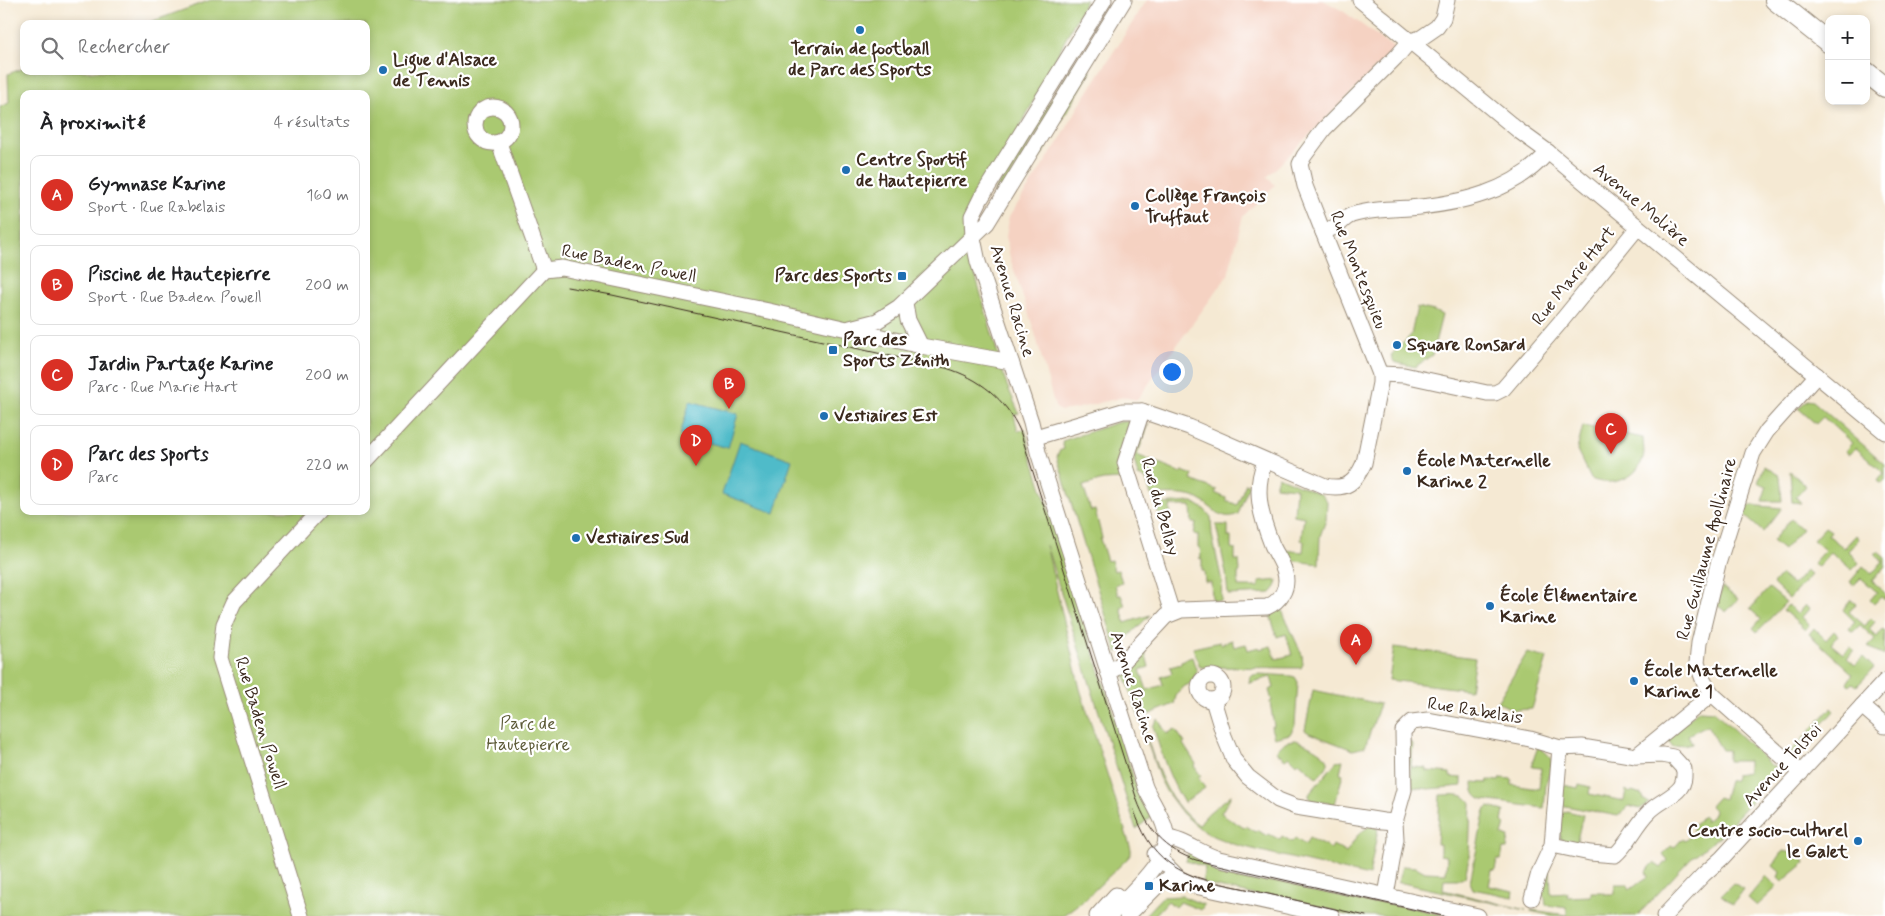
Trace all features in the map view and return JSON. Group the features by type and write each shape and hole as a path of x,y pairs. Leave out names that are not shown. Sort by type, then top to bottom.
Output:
{"main road":[{"path":"1775,0 1825,40"},
{"path":"1870,75 1885,87"}],"street":[{"name":"Avenue Racine","path":"1104,0 976,206 972,216 973,238 978,262 1036,438 1038,452 1108,672 1145,787 1162,819 1166,838"},
{"name":"Avenue Racine","path":"973,238 987,223 1124,0"},
{"name":"Avenue Molière","path":"1351,0 1365,5 1519,132 1548,152 1885,432"},
{"path":"1410,41 1421,38 1437,27 1443,18 1447,0"},
{"name":"Rue Montesquieu","path":"1036,438 1123,411 1142,411 1189,427 1265,462 1325,486 1343,487 1351,483 1358,475 1364,463 1380,383 1380,374 1300,169 1304,156 1324,129 1410,41"},
{"path":"499,142 544,270"},
{"path":"1323,232 1337,226 1345,218 1353,215 1375,210 1436,206 1490,192 1529,169 1548,152"},
{"name":"Rue Marie Hart","path":"1380,374 1404,375 1487,393 1495,393 1503,388 1563,319 1638,227"},
{"name":"Rue Baden Powell","path":"843,329 864,326 890,314 905,303 918,288 973,238"},
{"name":"Rue Baden Powell","path":"370,457 544,270 562,268 769,311 920,346 1011,362"},
{"path":"905,303 908,320 920,346"},
{"name":"Rue Guillaume Apollinaire","path":"1802,773 1712,694 1704,682 1697,663 1699,643 1718,564 1753,453 1767,431 1816,374"},
{"name":"Rue du Bellay","path":"1142,411 1124,463 1172,613"},
{"path":"1108,672 1124,661 1166,616 1172,613 1181,610 1267,607 1277,602 1282,596 1286,582 1285,572 1272,545 1262,516 1258,493 1260,473 1265,462"},
{"name":"Rue Baden Powell","path":"301,916 220,658 224,624 234,602 315,515"},
{"name":"Avenue Tolstoï","path":"1664,916 1802,773 1885,681"},
{"path":"1636,756 1712,694"},
{"path":"1213,700 1224,736 1234,760 1248,777 1278,800 1296,807 1383,822 1395,822"},
{"path":"1862,706 1885,726"},
{"name":"Rue Rabelais","path":"1386,895 1396,839 1395,822 1404,790 1403,731 1412,722 1428,720 1457,725 1530,739 1560,748 1582,747 1636,756 1662,755 1673,757 1684,769 1684,780 1680,789 1651,810 1635,828 1624,847 1614,855 1590,853 1552,845"},
{"path":"1532,898 1541,868 1552,845 1560,748"},
{"path":"1112,916 1114,910 1157,856 1161,841 1166,838 1177,840 1210,856 1478,916"},
{"path":"1157,856 1185,882"},
{"path":"1097,916 1146,863 1157,856"},
{"path":"1127,916 1168,878 1177,879 1195,886 1332,916"}],"shaded area":[{"name":"Collège François Truffaut","path":"1147,0 1323,0 1343,11 1395,49 1267,177 1275,185 1243,216 1228,275 1137,400 1123,397 1060,411 1055,407 1035,333 1010,258 1006,236 1009,217 1063,135 1080,104"}],"green space":[{"name":"Parc des Sports","path":"211,0 1086,0 964,235 1006,383 1019,413 1014,415 1018,431 1025,429 1030,451 1139,795 1151,817 1136,829 1046,545 1080,689 1131,854 1085,899 1062,916 0,916 0,107 9,103 8,74 20,70 20,75 370,75 370,20 156,20"},
{"path":"1077,58 1082,61 999,195 994,192"},
{"path":"1087,69 1091,71 1038,161 1032,157"},
{"path":"1417,307 1442,315 1432,355 1415,367 1394,362 1391,355 1411,335"},
{"path":"1808,400 1813,401 1885,464 1885,480 1882,484 1878,481 1884,473 1856,448 1849,454 1845,451 1852,443 1823,417 1816,424 1798,408"},
{"path":"1134,421 1123,479 1103,480 1083,486 1091,511 1095,510 1102,538 1100,539 1107,561 1111,560 1114,571 1118,570 1122,582 1115,585 1118,595 1121,595 1125,606 1121,608 1125,623 1150,615 1127,638 1119,652 1117,652 1057,457 1059,451 1064,449 1062,441 1119,422"},
{"path":"1149,424 1137,455 1181,473 1182,471 1193,475 1191,480 1217,490 1215,493 1237,505 1246,483 1249,485 1238,514 1226,516 1191,496 1151,495 1146,479 1138,476 1134,460 1143,432"},
{"path":"1583,426 1643,438 1644,456 1640,466 1635,472 1622,480 1606,482 1591,479 1577,450"},
{"path":"1764,466 1780,476 1782,501 1762,501 1767,486 1758,483"},
{"path":"1790,471 1806,486 1796,497 1801,503 1792,502"},
{"path":"1278,476 1322,495 1327,501 1326,520 1320,536 1319,564 1287,560 1283,550 1303,552 1304,541 1301,540 1304,517 1294,515 1296,488 1275,486"},
{"path":"1193,502 1204,509 1211,517 1212,535 1222,582 1221,601 1212,600 1211,582 1205,582 1204,571 1202,571 1202,559 1199,558 1201,558 1200,547 1198,547 1198,535 1194,534 1196,523 1192,523 1191,506 1170,506 1170,516 1160,516 1158,513 1158,504"},
{"path":"1747,505 1782,508 1763,532 1744,515"},
{"path":"1791,519 1802,529 1783,550 1772,541"},
{"path":"1216,525 1228,525 1228,537 1231,537 1231,548 1235,549 1235,560 1239,560 1238,587 1259,587 1259,582 1278,580 1276,587 1271,593 1228,595 1226,573"},
{"path":"1825,527 1831,531 1828,535 1844,548 1856,535 1859,539 1848,551 1859,563 1852,570 1831,552 1818,567 1813,563 1825,550 1813,540"},
{"path":"1878,552 1885,558 1885,566 1872,581 1885,593 1885,600 1881,597 1874,604 1870,600 1877,592 1861,578 1854,585 1850,582 1863,566 1872,574 1883,561 1875,555"},
{"path":"1806,571 1811,575 1789,599 1773,584 1781,575 1793,585"},
{"path":"1722,587 1738,599 1726,612 1717,605"},
{"path":"1769,588 1786,602 1757,632 1753,628 1761,619 1750,609"},
{"path":"1851,600 1856,604 1849,612 1865,626 1871,618 1875,622 1869,629 1877,637 1883,629 1885,631 1884,656 1868,646 1875,639 1860,625 1853,632 1849,629 1855,622 1843,610"},
{"path":"1788,605 1797,614 1805,605 1809,609 1802,617 1809,625 1805,630 1783,610"},
{"path":"1280,606 1302,655 1303,664 1301,668 1200,667 1193,648 1220,642 1221,644 1232,640 1234,647 1246,644 1248,650 1271,646 1276,659 1292,655 1286,634 1277,637 1269,611"},
{"path":"1814,628 1826,640 1834,631 1838,635 1831,644 1843,654 1850,647 1854,650 1847,658 1855,665 1863,657 1874,668 1857,686 1853,683 1850,686 1847,683 1853,674 1809,634"},
{"path":"1394,647 1475,658 1470,690 1389,680"},
{"path":"1144,648 1149,667 1140,670 1147,690 1163,685 1161,677 1172,673 1170,667 1181,664 1181,661 1192,657 1197,672 1191,683 1183,687 1176,696 1174,704 1150,714 1140,715 1160,776 1176,803 1187,815 1199,825 1210,812 1232,794 1221,813 1244,828 1246,826 1256,832 1257,830 1267,836 1269,834 1280,840 1282,836 1292,842 1295,838 1305,845 1309,838 1331,849 1333,845 1346,853 1357,836 1370,825 1378,829 1369,876 1233,844 1203,831 1183,814 1166,791 1159,777 1124,672"},
{"path":"1527,653 1547,658 1532,709 1514,710 1497,702"},
{"path":"1258,674 1291,676 1295,677 1298,682 1295,725 1290,734 1274,738 1271,727 1274,726 1270,702 1272,701 1269,690 1274,688 1271,677 1249,683 1250,676"},
{"path":"1313,690 1380,704 1365,747 1353,750 1305,730"},
{"path":"1831,708 1834,711 1792,757 1789,754"},
{"path":"1699,710 1714,711 1772,766 1778,769 1756,796 1720,836 1691,858 1637,916 1553,916 1531,911 1567,915 1567,908 1546,905 1545,898 1539,889 1546,868 1550,872 1551,894 1568,893 1567,897 1591,896 1591,892 1615,894 1615,884 1627,884 1630,889 1648,877 1646,871 1654,863 1661,868 1668,860 1663,854 1671,846 1674,848 1682,839 1685,841 1693,833 1693,827 1703,816 1706,819 1705,822 1712,816 1714,810 1710,806 1718,797 1724,799 1729,781 1735,780 1735,774 1748,772 1748,761 1728,761 1728,750 1722,750 1707,725 1688,735 1692,743 1673,747 1666,737"},
{"path":"1158,719 1167,734 1175,729 1185,743 1183,744 1196,764 1194,766 1201,776 1198,778 1205,788 1184,803 1162,756 1153,726"},
{"path":"1294,740 1313,748 1327,758 1327,766 1317,778 1299,762 1297,764 1289,756 1285,759 1276,751 1285,742"},
{"path":"1408,741 1413,744 1411,767 1427,768 1427,771 1450,773 1450,777 1462,778 1462,786 1429,789 1411,787"},
{"path":"1538,747 1545,751 1551,759 1544,808 1483,800 1476,795 1473,782 1487,783 1488,780 1499,781 1500,778 1512,779 1512,785 1539,789 1541,768 1532,767"},
{"path":"1343,760 1340,773 1343,774 1335,804 1310,800 1310,793 1337,761"},
{"path":"1579,784 1590,787 1589,794 1624,801 1626,790 1630,793 1632,791 1641,794 1643,799 1649,803 1640,809 1629,806 1618,816 1560,805 1563,785 1578,788"},
{"path":"1440,795 1465,797 1471,803 1469,857 1465,877 1461,879 1444,879 1443,890 1526,910 1398,882 1402,866 1416,867 1425,872 1446,873 1447,856 1440,855 1440,844 1437,844"},
{"path":"1489,807 1504,811 1502,822 1505,824 1502,835 1509,837 1507,849 1503,849 1501,860 1497,860 1495,871 1492,870 1489,886 1514,891 1513,897 1473,889 1470,882 1485,810"},
{"path":"1567,811 1583,815 1576,844 1560,839 1561,814"},
{"path":"1783,851 1799,856 1805,863 1782,882 1778,878 1780,872 1773,866"},
{"path":"1189,852 1446,916 1351,916 1209,885 1202,883 1205,867 1186,861"},
{"path":"1766,876 1777,887 1757,906 1748,898"},
{"path":"1733,883 1744,889 1733,904 1721,895"},
{"path":"1182,896 1204,905 1201,910 1180,902 1175,907 1168,901 1154,916 1144,916 1162,897"}],"water":[{"path":"690,401 738,414 728,448 680,435"},
{"path":"740,441 792,460 775,513 722,494"}],"tram line":[{"path":"567,287 612,295 946,368 970,378 990,391 1007,409 1020,431 1137,800 1152,830 1175,851 1196,860 1443,916"},
{"path":"1134,810 1143,833 1157,852 1169,863 1188,874 1221,884 1366,916"}],"place":[{"name":"Terrain de football de Parc des Sports","path":"860,30"},
{"name":"Ligue d'Alsace de Tennis","path":"383,70"},
{"name":"Centre Sportif de Hautepierre","path":"846,170"},
{"name":"Collège François Truffaut","path":"1135,206"},
{"name":"Parc des Sports","path":"902,276"},
{"name":"Square Ronsard","path":"1397,345"},
{"name":"Parc des Sports Zénith","path":"833,350"},
{"name":"Piscine de Hautepierre","path":"729,409"},
{"name":"Vestiaires Est","path":"824,416"},
{"name":"Jardin Partage Karine","path":"1611,454"},
{"name":"Parc des sports","path":"696,466"},
{"name":"École Maternelle Karine 2","path":"1407,471"},
{"name":"Vestiaires Sud","path":"576,538"},
{"name":"École Élémentaire Karine","path":"1490,606"},
{"name":"Gymnase Karine","path":"1356,665"},
{"name":"École Maternelle Karine 1","path":"1634,681"},
{"name":"Centre socio-culturel le Galet","path":"1858,841"},
{"name":"Karine","path":"1149,886"}],"park label":[{"name":"Parc de Hautepierre","path":"528,734"}]}
